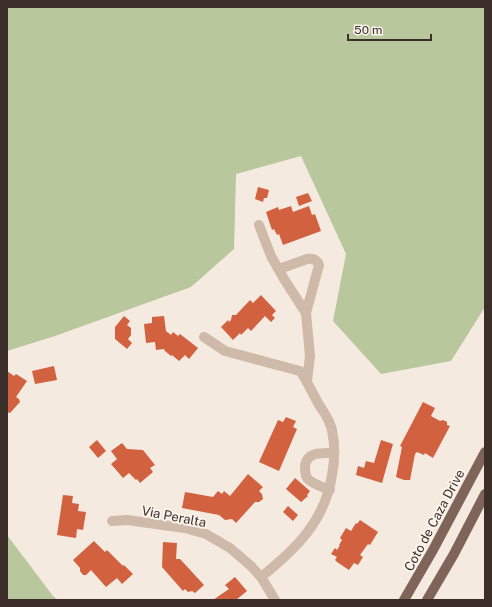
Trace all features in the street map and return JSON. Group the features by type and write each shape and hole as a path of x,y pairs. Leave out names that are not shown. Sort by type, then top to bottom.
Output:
{"main road":[{"name":"Coto de Caza Drive","path":"404,600 433,550 485,452"},
{"path":"427,600 454,554 485,494"}],"street":[{"path":"259,225 271,256 306,313"},
{"path":"279,269 311,258 318,262 319,265 306,313 310,356 307,381"},
{"path":"204,337 225,351 300,371 307,381 332,428 335,461 330,490 324,506 317,519 293,550 261,577"},
{"path":"330,490 312,482 306,477 305,469 306,460 310,456 318,452 334,453"},
{"name":"Via Peralta","path":"112,521 127,520 185,528 206,534 221,542 240,556 261,577 275,600"}],"green space":[{"path":"7,7 485,7 485,307 451,361 381,374 333,321 346,254 301,156 236,174 234,249 191,287 55,336 7,351"},
{"path":"7,535 53,596 58,600 7,600"}],"building":[{"path":"258,187 269,190 267,198 264,198 263,202 255,199"},
{"path":"308,193 312,201 299,206 296,197"},
{"path":"291,206 293,212 309,206 312,215 315,214 321,231 283,245 279,234 277,235 274,229 272,230 266,212 278,207 279,210"},
{"path":"261,295 276,311 272,315 275,318 271,322 265,316 251,331 248,328 233,340 221,327 228,320 229,322 232,315 236,315 250,300 253,303"},
{"path":"124,316 130,321 127,325 131,328 131,335 128,339 132,343 127,349 115,339 115,327"},
{"path":"164,316 166,331 171,335 173,332 178,336 180,334 198,348 189,359 185,355 179,361 164,349 156,350 155,342 146,343 144,324 152,323 152,317"},
{"path":"54,366 57,380 35,384 32,371"},
{"path":"7,371 14,376 16,374 27,381 16,397 20,402 10,413 7,412"},
{"path":"423,402 435,408 431,416 440,421 443,420 447,422 447,425 450,426 433,458 425,453 424,455 417,452 415,454 410,480 404,480 396,477 402,447 400,446"},
{"path":"286,417 296,421 293,427 297,429 279,471 259,462 278,420 283,422"},
{"path":"97,440 106,451 98,458 89,447"},
{"path":"381,440 393,444 382,483 356,475 358,466 364,468 366,461 374,463"},
{"path":"122,443 127,449 143,450 155,465 150,468 153,472 140,483 129,473 123,478 111,464 117,459 111,451"},
{"path":"248,474 263,487 259,491 262,494 263,499 259,502 255,502 236,523 232,519 225,520 219,515 182,508 185,492 213,497 218,491 222,494 224,491 230,496"},
{"path":"295,478 310,491 307,495 308,496 301,502 286,489"},
{"path":"63,495 73,496 72,503 79,504 78,511 86,512 83,530 77,529 76,538 57,535"},
{"path":"288,506 298,515 293,521 283,512"},
{"path":"360,520 378,532 370,545 368,544 360,555 363,557 358,565 354,563 349,570 337,562 335,560 337,557 331,554 335,548 337,550 340,545 342,540 340,538 346,528 351,531"},
{"path":"94,541 105,552 107,550 133,574 122,584 117,578 106,587 91,570 86,575 83,575 80,571 80,568 73,560"},
{"path":"163,542 177,543 176,559 180,559 204,585 195,593 192,591 188,592 185,589 183,591 162,567"},
{"path":"235,577 247,591 236,600 213,600 229,589 225,585"}]}
